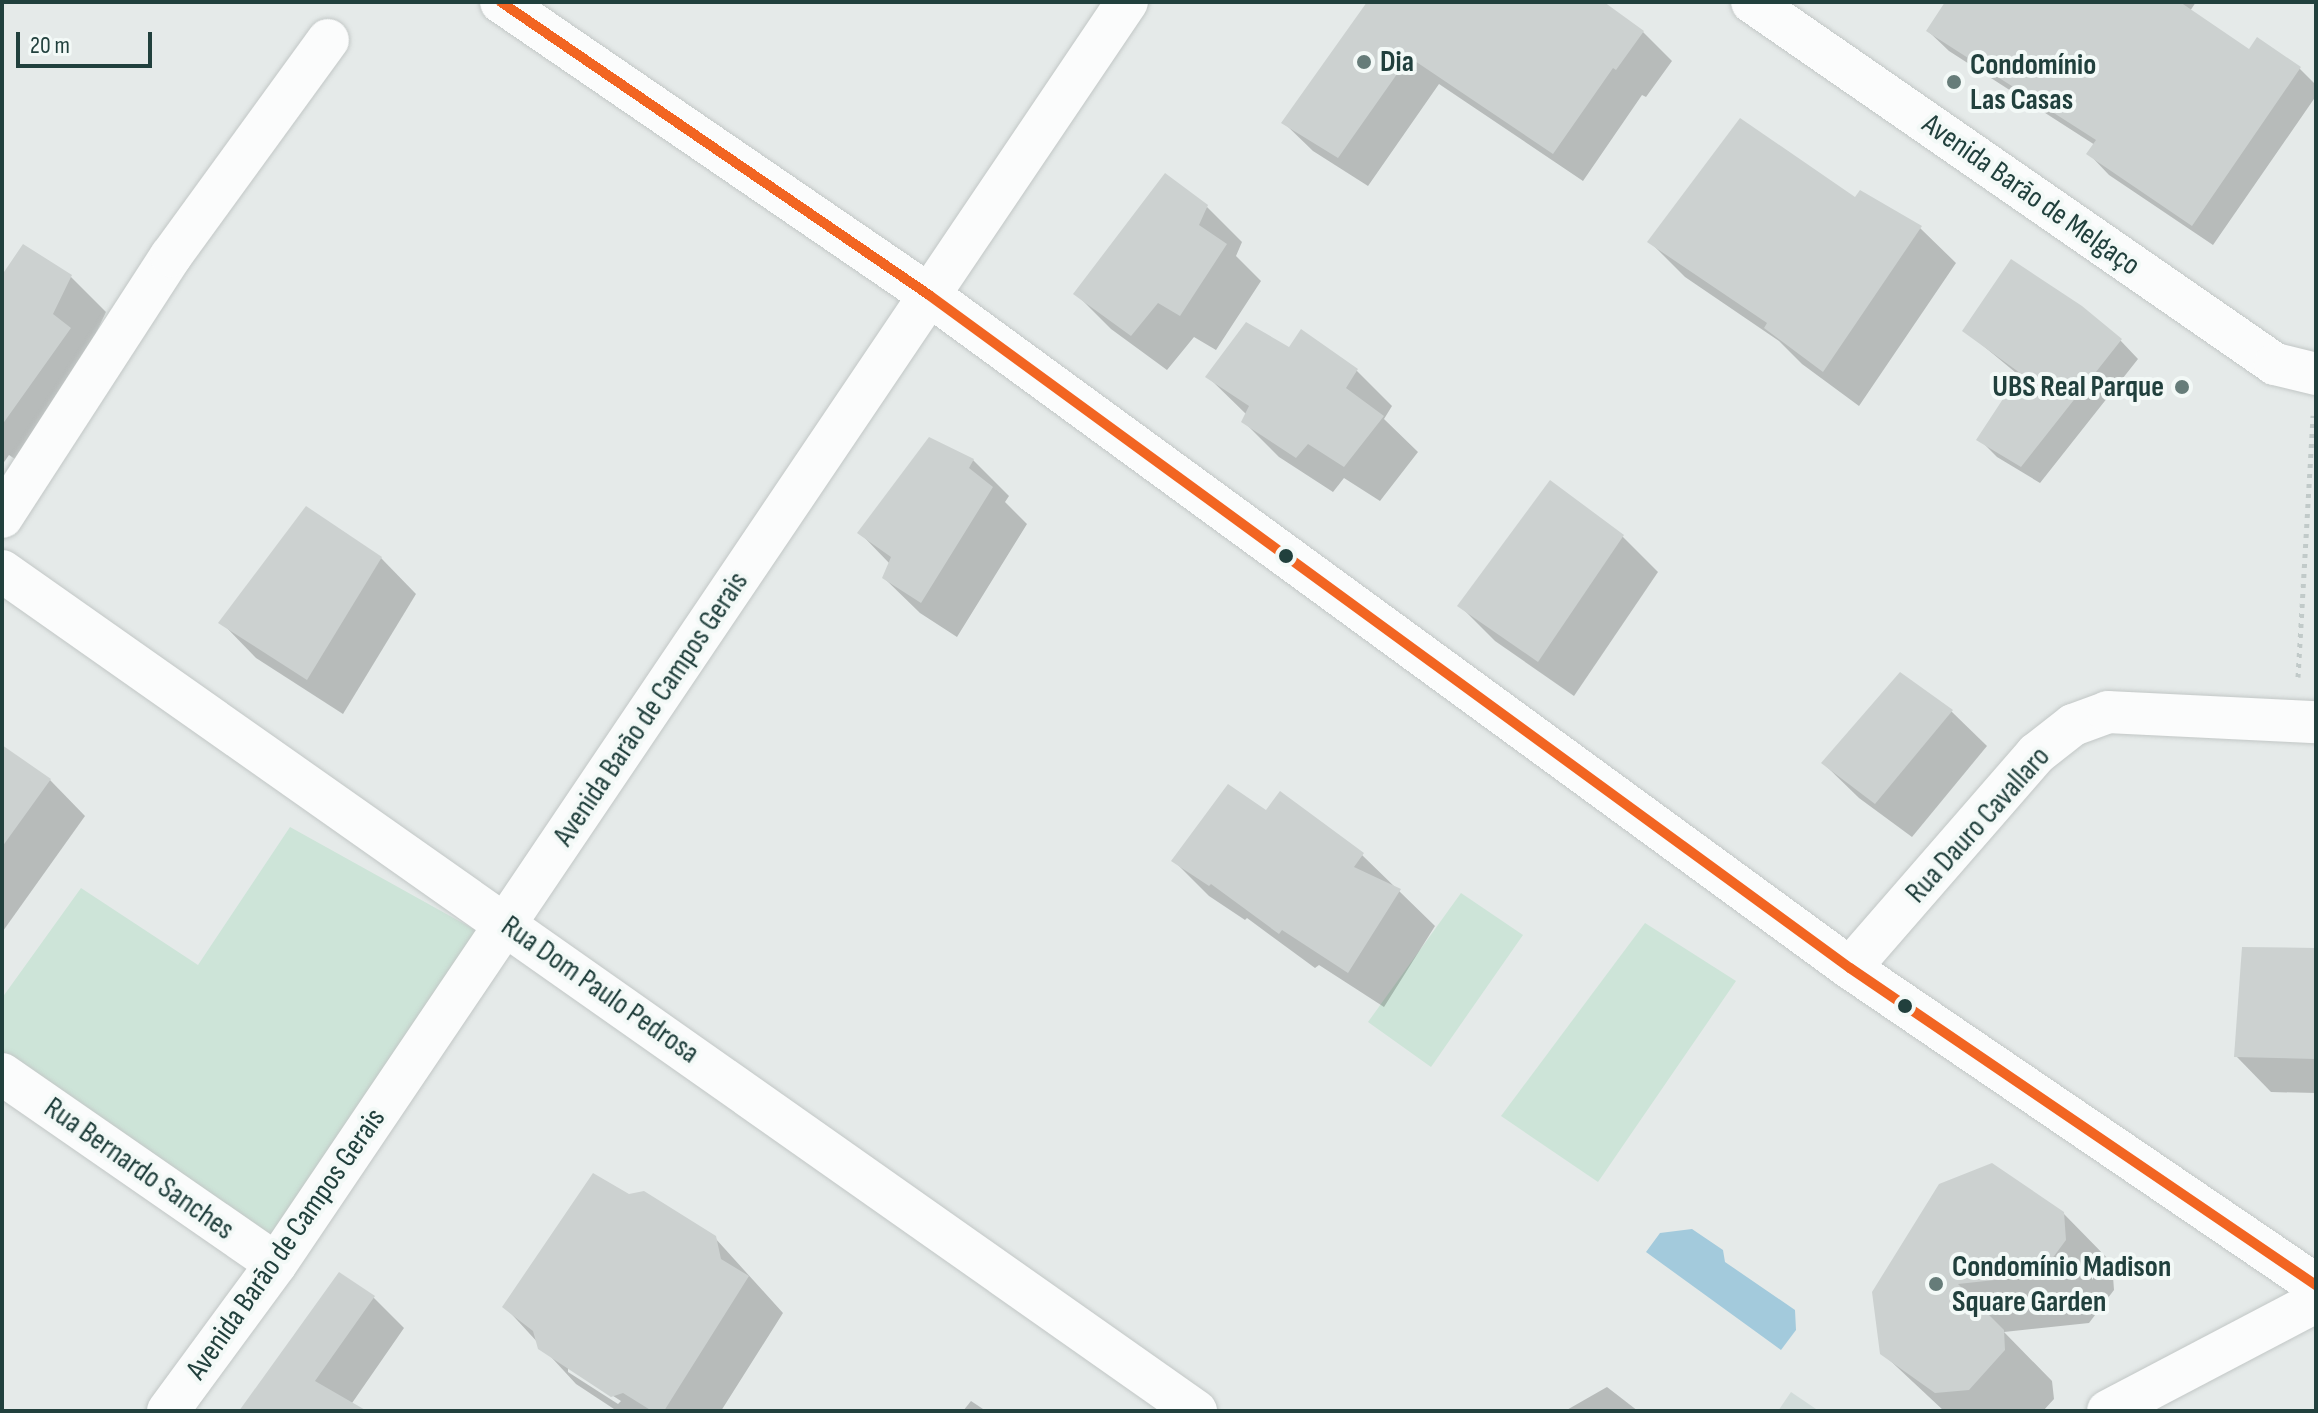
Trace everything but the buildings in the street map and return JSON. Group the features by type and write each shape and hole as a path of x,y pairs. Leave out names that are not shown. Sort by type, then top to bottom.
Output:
{"street":[{"path":"501,2 929,295 1850,968 2316,1285"},
{"name":"Avenida Barão de Campos Gerais","path":"168,1411 276,1264 1127,2"},
{"name":"Avenida Barão de Melgaço","path":"1752,2 2275,364 2316,374"},
{"path":"2,517 171,256 328,40"},
{"name":"Rua Dom Paulo Pedrosa","path":"2,571 1196,1411"},
{"name":"Rua Dauro Cavallaro","path":"1850,968 2036,754 2073,725 2108,712 2306,721"},
{"name":"Rua Bernardo Sanches","path":"2,1074 276,1264"},
{"path":"2108,1411 2316,1302"}],"path":[{"path":"2306,721 2316,374"}],"shaded area":[{"path":"1791,1392 1819,1411 1778,1411"}],"green space":[{"path":"290,827 495,941 276,1264 2,1074 2,998 81,888 198,965"},
{"path":"1461,893 1523,935 1431,1067 1368,1022"},
{"path":"1645,923 1736,981 1598,1182 1501,1116"}],"water":[{"path":"1692,1229 1723,1250 1725,1262 1795,1310 1796,1330 1781,1350 1646,1252 1660,1233"}],"transit line":[{"path":"501,2 929,295 1850,968 2316,1285"}],"place":[{"name":"Dia","path":"1364,62"},
{"name":"Condomínio Las Casas","path":"1954,82"},
{"name":"UBS Real Parque","path":"2182,387"},
{"name":"Condomínio Madison Square Garden","path":"1936,1284"}]}
